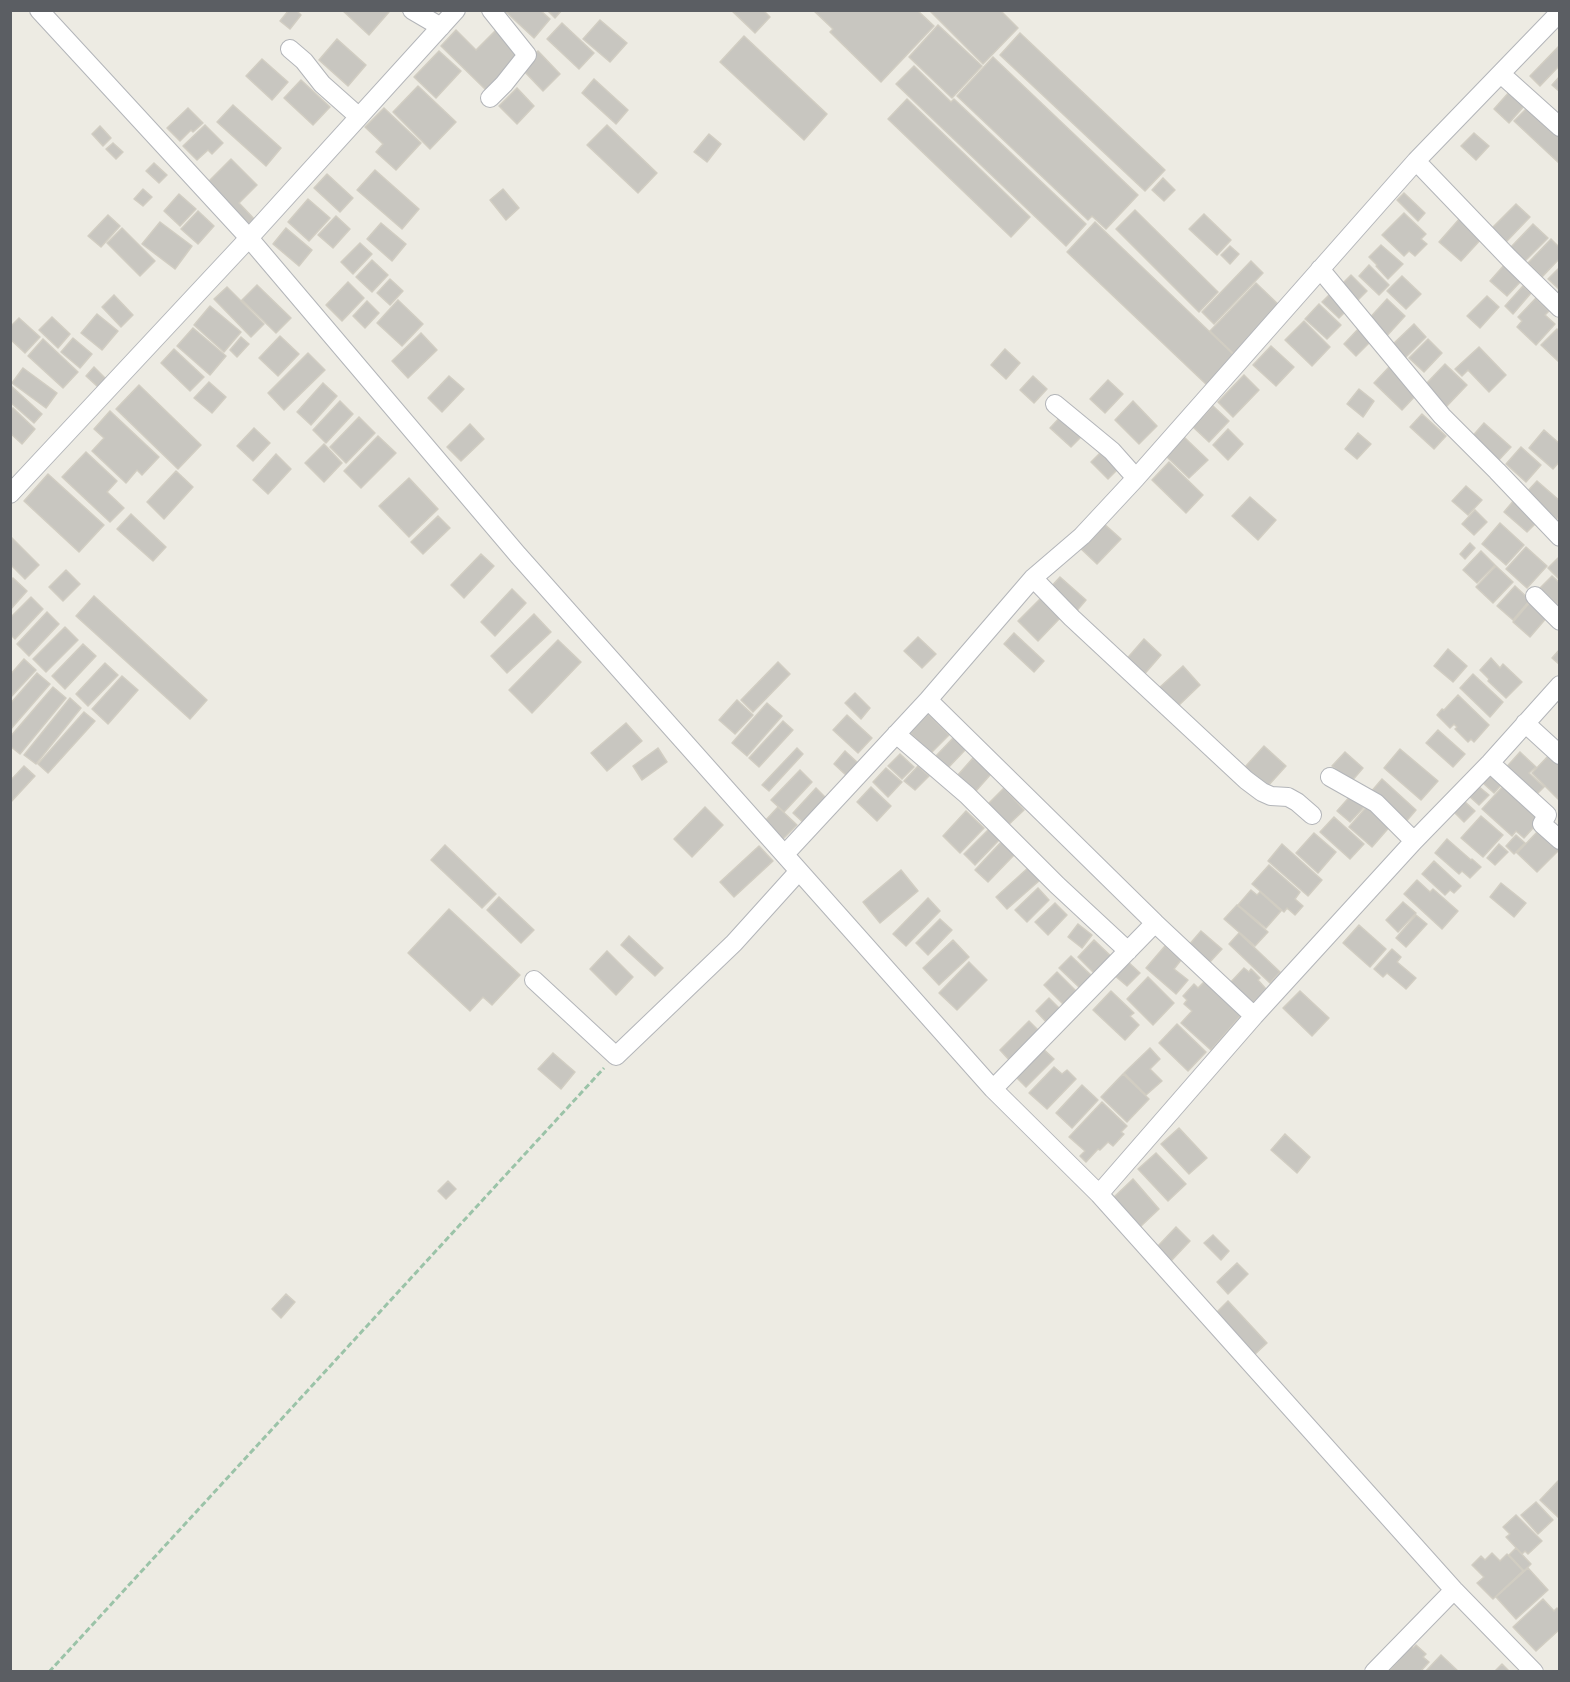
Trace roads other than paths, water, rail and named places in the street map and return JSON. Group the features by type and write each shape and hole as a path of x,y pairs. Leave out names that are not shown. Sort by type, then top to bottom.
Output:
{"street":[{"path":"39,10 249,238 518,555 993,1089 1099,1194 1454,1590 1534,1671"},
{"path":"412,10 441,27"},
{"path":"10,494 249,238 456,10"},
{"path":"490,98 527,55 491,10"},
{"path":"785,854 928,700 1034,578 1082,536 1136,478 1416,162 1557,19"},
{"path":"290,49 304,61 322,84 358,116"},
{"path":"1501,74 1560,127"},
{"path":"1416,162 1560,308"},
{"path":"1320,269 1437,410 1560,537"},
{"path":"1055,404 1112,451 1136,478"},
{"path":"1034,578 1072,618 1246,780 1271,796 1288,797 1298,802 1312,815"},
{"path":"1535,596 1560,621"},
{"path":"1099,1194 1254,1016 1560,685"},
{"path":"928,700 1155,923 1254,1016"},
{"path":"1525,723 1560,754"},
{"path":"896,734 967,795 1057,885 1128,951"},
{"path":"1490,763 1547,815 1542,824 1560,840"},
{"path":"1330,777 1376,803 1414,842"},
{"path":"534,980 616,1056 734,943 799,872"},
{"path":"993,1089 1155,923"},
{"path":"1374,1671 1454,1590"}]}
